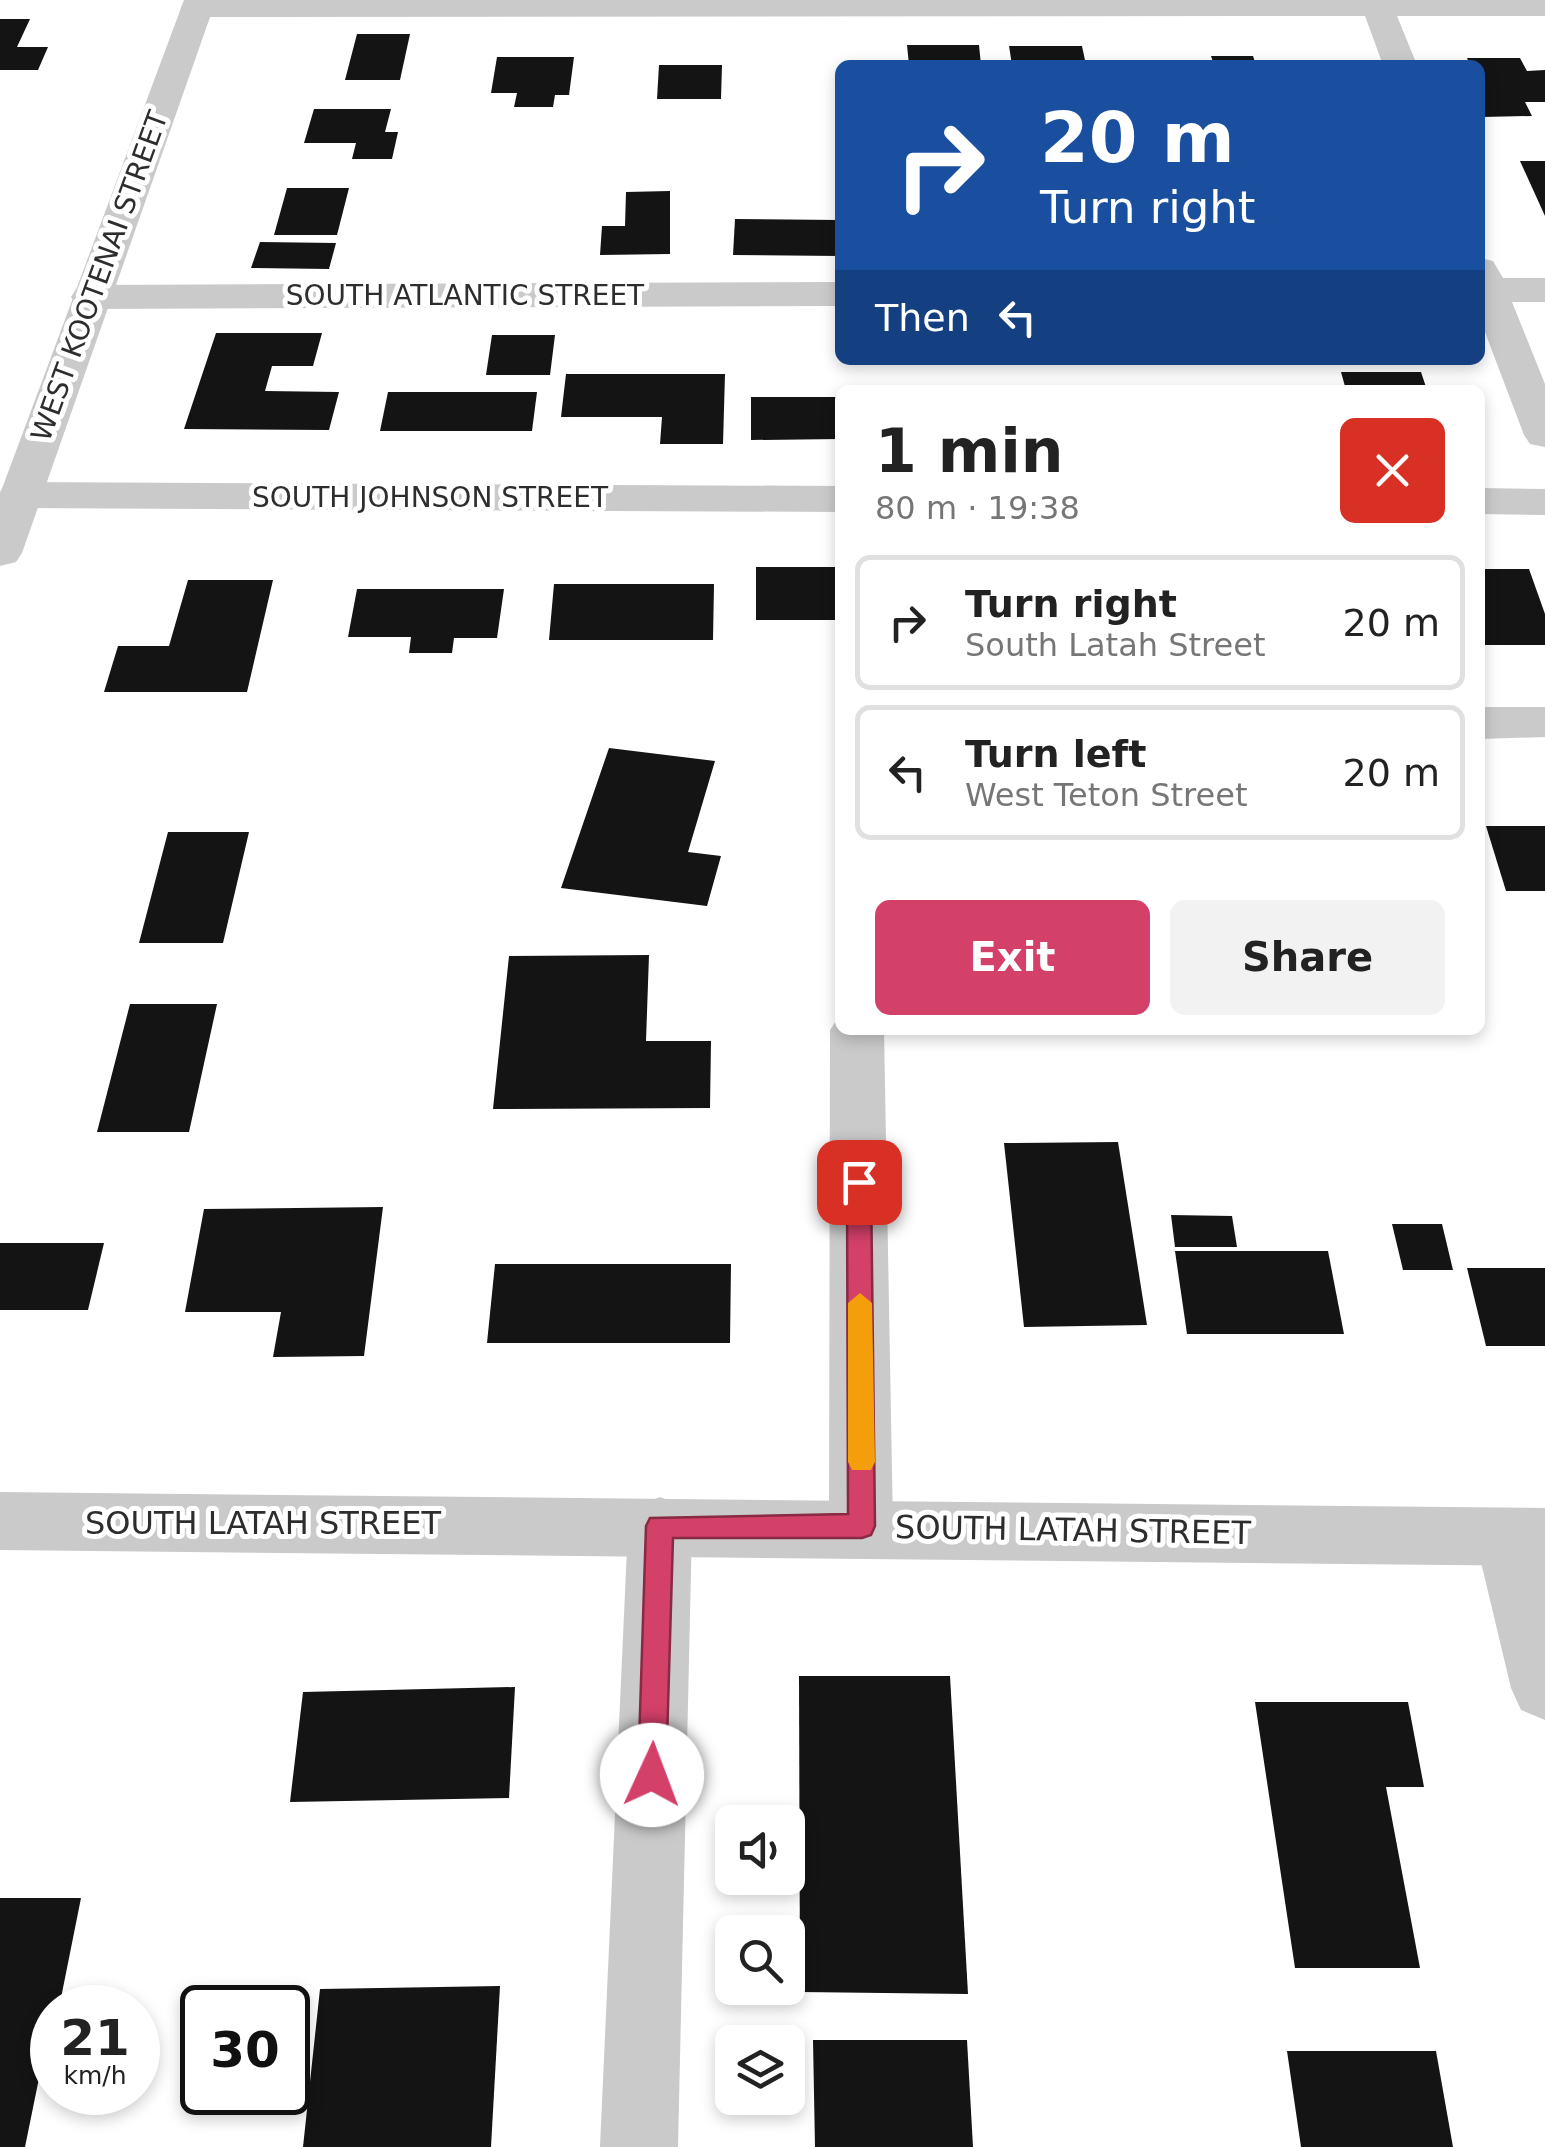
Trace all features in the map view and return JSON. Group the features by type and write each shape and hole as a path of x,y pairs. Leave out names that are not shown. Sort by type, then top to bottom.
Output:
{"street":[{"path":"198,4 1545,6"},
{"name":"WEST KOOTENAI STREET","path":"0,553 198,4"},
{"path":"1376,6 1398,60"},
{"path":"1485,283 1545,290"},
{"path":"1485,288 1545,435"},
{"name":"SOUTH ATLANTIC STREET","path":"90,297 835,294"},
{"name":"SOUTH JOHNSON STREET","path":"19,495 835,499"},
{"path":"1485,502 1545,502"},
{"path":"1485,723 1545,722"},
{"path":"857,1035 862,1526"},
{"name":"SOUTH LATAH STREET","path":"0,1521 862,1526 1526,1537"},
{"path":"639,2147 660,1526"},
{"path":"1526,1537 1545,1688"}],"building":[{"path":"0,19 30,19 17,47 48,47 38,70 0,70"},
{"path":"357,34 410,34 400,80 345,80"},
{"path":"907,45 979,45 980,60 908,60"},
{"path":"1009,46 1082,46 1085,60 1011,60"},
{"path":"1211,56 1253,56 1254,60 1212,60"},
{"path":"497,57 574,57 569,95 555,95 553,107 514,107 517,93 491,93"},
{"path":"1520,58 1527,71 1545,70 1545,102 1525,102 1532,116 1485,117 1485,60 1468,60"},
{"path":"659,65 722,65 721,99 657,99"},
{"path":"314,109 391,109 385,132 398,132 392,159 352,159 356,143 304,143"},
{"path":"1520,161 1545,161 1545,216"},
{"path":"287,188 349,188 337,235 274,235"},
{"path":"670,191 670,254 600,255 602,226 625,226 626,192"},
{"path":"735,219 835,220 835,256 733,255"},
{"path":"260,242 336,243 329,269 251,268"},
{"path":"216,333 322,333 313,366 272,366 265,391 339,392 329,430 184,429"},
{"path":"492,335 555,335 550,375 486,375"},
{"path":"1341,372 1421,372 1425,385 1345,385"},
{"path":"566,374 725,374 723,444 660,444 662,417 561,417"},
{"path":"388,392 537,392 532,431 380,431"},
{"path":"751,397 835,397 835,439 751,440"},
{"path":"756,567 835,567 835,620 756,620"},
{"path":"1485,569 1529,569 1545,614 1545,645 1485,645"},
{"path":"188,580 273,580 247,692 104,692 118,646 169,646"},
{"path":"554,584 714,584 713,640 549,640"},
{"path":"357,589 504,589 497,638 454,638 452,653 409,653 411,637 348,637"},
{"path":"609,748 715,761 688,852 721,856 707,906 561,888"},
{"path":"1486,826 1545,826 1545,891 1506,891"},
{"path":"168,832 249,832 223,943 139,943"},
{"path":"649,955 646,1041 711,1041 710,1108 493,1109 509,956"},
{"path":"130,1004 217,1004 189,1132 97,1132"},
{"path":"1118,1142 1147,1325 1024,1327 1004,1143"},
{"path":"383,1207 364,1356 273,1357 281,1312 185,1312 204,1209"},
{"path":"1171,1215 1232,1216 1237,1247 1175,1247"},
{"path":"1392,1224 1442,1224 1453,1270 1403,1270"},
{"path":"0,1243 104,1243 88,1310 0,1310"},
{"path":"1175,1251 1328,1251 1344,1334 1187,1334"},
{"path":"495,1264 731,1264 730,1343 487,1343"},
{"path":"1467,1268 1545,1268 1545,1346 1486,1346"},
{"path":"799,1676 950,1676 968,1994 805,1992 805,1915 800,1915 800,1895 805,1895 805,1805 799,1805"},
{"path":"515,1687 509,1798 290,1802 303,1692"},
{"path":"1255,1702 1408,1702 1424,1787 1386,1787 1420,1968 1295,1968"},
{"path":"0,1898 81,1898 64,1985 30,1985 32,2115 25,2147 0,2147"},
{"path":"500,1986 491,2147 303,2147 306,2115 310,2115 320,1989"},
{"path":"813,2040 967,2040 973,2147 815,2147"},
{"path":"1287,2051 1436,2051 1453,2147 1301,2147"}],"slow traffic":[{"path":"860,1303 862,1462"}],"route":[{"path":"652,1775 660,1526 862,1526 859,1182"}]}
